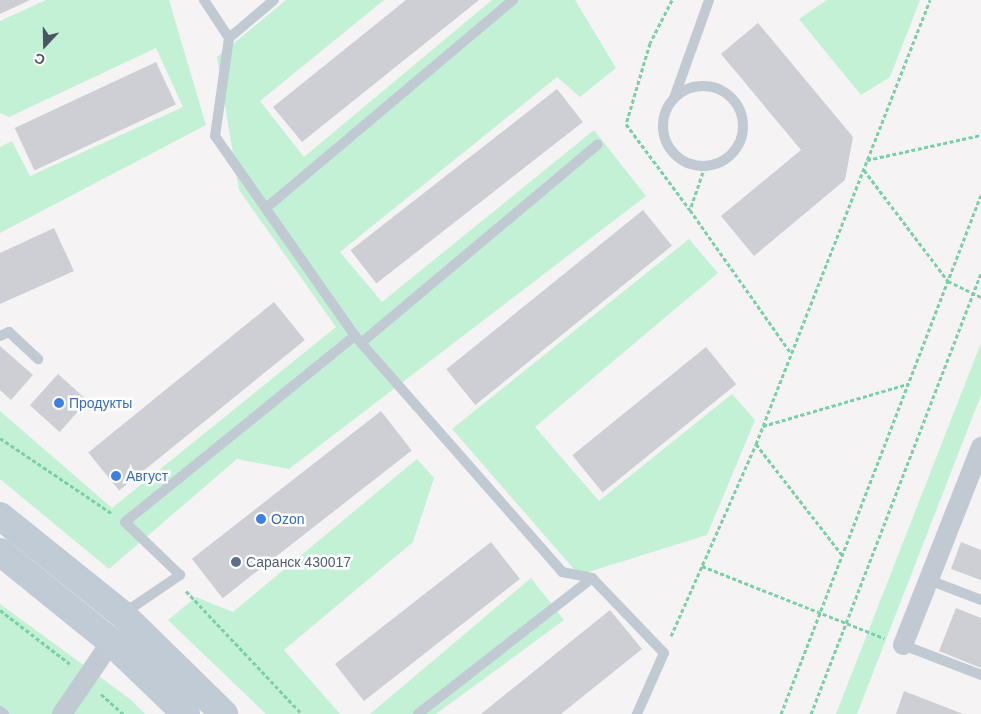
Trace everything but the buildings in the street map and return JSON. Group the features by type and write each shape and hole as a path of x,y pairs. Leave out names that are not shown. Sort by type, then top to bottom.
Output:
{"main road":[{"path":"0,516 122,614 224,714"},
{"path":"0,552 111,642 186,714"},
{"path":"111,642 122,614"}],"street":[{"path":"895,642 929,580 981,447"},
{"path":"62,714 111,642"}],"lane":[{"path":"204,0 229,38 215,136 358,340 562,572 592,578 664,653 637,714"},
{"path":"229,38 274,0"},
{"path":"266,208 514,0"},
{"path":"673,99 683,91 708,86 721,90 738,109 742,121 737,146 724,160 705,166 679,158 664,136 662,123 673,99 709,0"},
{"path":"122,614 180,575 125,522 358,340 598,144"},
{"path":"0,336 9,332 38,359"},
{"path":"418,714 592,578"},
{"path":"929,580 981,600"},
{"path":"895,642 981,675"},
{"path":"0,711 4,714"}],"path":[{"path":"672,0 650,42 626,124 690,210 791,354"},
{"path":"664,653 756,444 930,0"},
{"path":"867,160 981,135"},
{"path":"690,210 705,166"},
{"path":"864,169 948,281 981,297"},
{"path":"781,714 981,195"},
{"path":"811,714 981,274"},
{"path":"763,426 909,384"},
{"path":"756,444 843,556"},
{"path":"702,566 895,642"},
{"path":"0,610 86,678 123,714"}],"green space":[{"path":"46,0 169,0 206,125 0,233 0,147 12,141 30,176 183,107 156,48 9,117 0,113 0,21"},
{"path":"286,0 384,0 260,101 304,157 492,0 575,0 616,68 580,97 557,77 340,252 382,302 594,130 646,196 289,469 237,459 109,569 0,479 0,411 112,508 336,327 239,190 217,57"},
{"path":"827,0 920,0 890,77 861,95 799,19"},
{"path":"689,239 718,273 535,427 599,501 732,394 755,420 707,535 579,575 452,429"},
{"path":"981,343 981,395 857,714 836,714"},
{"path":"417,459 434,478 413,542 284,650 340,714 266,714 168,620 196,597 233,612"},
{"path":"531,578 564,620 436,714 370,714"},
{"path":"0,604 130,699 145,714 0,714"}],"place":[{"name":"Продукты","path":"59,403"},
{"name":"Август","path":"116,476"},
{"name":"Ozon","path":"261,519"},
{"name":"Саранск 430017","path":"236,562"}]}
